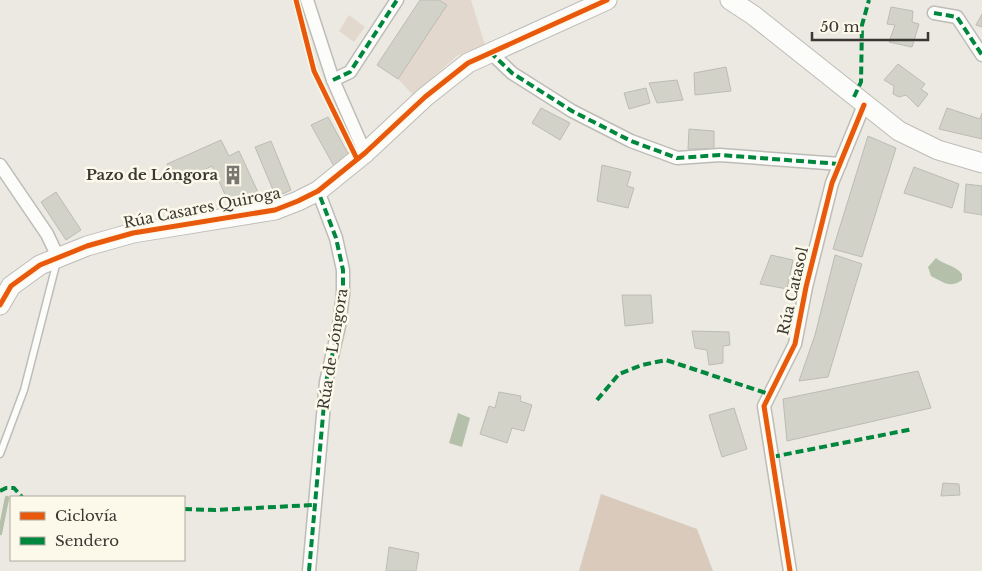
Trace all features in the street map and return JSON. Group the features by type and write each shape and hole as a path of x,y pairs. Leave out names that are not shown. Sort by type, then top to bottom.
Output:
{"street":[{"path":"307,0 332,80 365,153"},
{"path":"332,80 350,72 397,0"},
{"name":"Rúa Casares Quiroga","path":"0,305 11,286 40,265 58,257 132,232 275,210 318,191 365,153 425,97 468,63 607,0"},
{"path":"730,0 766,25 898,131 938,150 982,163"},
{"path":"934,13 957,17 982,55"},
{"path":"490,52 512,73 572,111 631,141 677,158 720,155 840,164"},
{"name":"Rúa Catasol","path":"790,571 764,406 794,344 808,277 832,183 864,105"},
{"path":"0,165 47,234 58,257"},
{"name":"Rúa de Lóngora","path":"309,571 326,382 339,326 343,294 343,270 336,238 318,191"}],"lane":[{"path":"0,454 24,390 58,257"}],"shaded area":[{"path":"439,0 471,0 485,45 457,56 413,95 398,79 447,5"},
{"path":"349,15 365,27 354,42 339,31"},
{"path":"936,258 959,271 962,274 962,280 958,283 950,284 931,276 928,267"},
{"path":"458,413 470,418 462,447 449,443"},
{"path":"601,494 697,529 713,571 579,571"}],"building":[{"path":"420,0 439,0 447,5 398,79 377,65"},
{"path":"891,7 913,11 912,22 919,24 912,47 889,42 895,25 887,24"},
{"path":"982,14 982,27 976,25"},
{"path":"898,64 925,84 921,89 928,94 918,107 906,95 899,97 893,94 894,86 884,80"},
{"path":"726,67 731,91 695,95 694,73"},
{"path":"677,80 683,100 657,103 649,83"},
{"path":"646,88 650,103 629,109 624,93"},
{"path":"541,108 570,123 560,140 532,123"},
{"path":"947,108 980,119 982,113 982,139 939,129"},
{"path":"328,117 351,159 335,168 311,125"},
{"path":"689,129 714,131 714,149 688,149"},
{"path":"868,136 896,148 862,257 833,249"},
{"name":"Pazo de Lóngora","path":"221,140 229,156 239,151 262,201 232,210 212,166 176,183 167,164"},
{"path":"271,141 291,190 276,197 255,147"},
{"path":"602,165 631,172 627,186 634,188 628,208 597,201"},
{"path":"914,167 959,184 952,208 904,193"},
{"path":"966,184 982,186 982,215 964,212"},
{"path":"56,192 81,230 66,240 41,202"},
{"path":"771,255 793,260 787,289 760,284"},
{"path":"835,255 862,264 828,377 799,381 815,335"},
{"path":"622,295 651,295 653,323 625,326"},
{"path":"692,331 729,332 730,345 723,346 723,363 709,365 707,350 695,348"},
{"path":"918,371 931,408 787,441 783,399"},
{"path":"499,392 521,396 520,401 532,405 524,431 512,428 507,443 480,434 489,406 495,408"},
{"path":"734,408 747,449 722,457 709,415"},
{"path":"943,483 959,484 960,495 941,496"},
{"path":"389,547 419,553 416,571 386,571"}],"waterway":[{"path":"0,533 7,498"}],"marked path":[{"path":"333,80 350,72 397,0"},
{"path":"854,97 861,82 862,25 869,0"},
{"path":"934,13 957,17 982,55"},
{"path":"490,52 512,73 572,111 631,141 677,158 720,155 840,164"},
{"path":"309,571 326,382 339,326 343,294 343,270 336,238 318,191"},
{"path":"597,400 619,374 642,365 666,360 769,394"},
{"path":"772,457 913,429"},
{"path":"0,491 6,488 14,488 21,496"},
{"path":"185,509 215,510 314,505"}],"cycle path":[{"path":"296,0 314,71 357,159"},
{"path":"0,305 11,286 40,265 87,246 133,233 275,210 318,191 365,153 425,97 468,63 607,0"},
{"path":"790,571 764,406 795,344 806,287 832,183 864,105"}],"place":[{"name":"Pazo de Lóngora","path":"233,175"}]}
